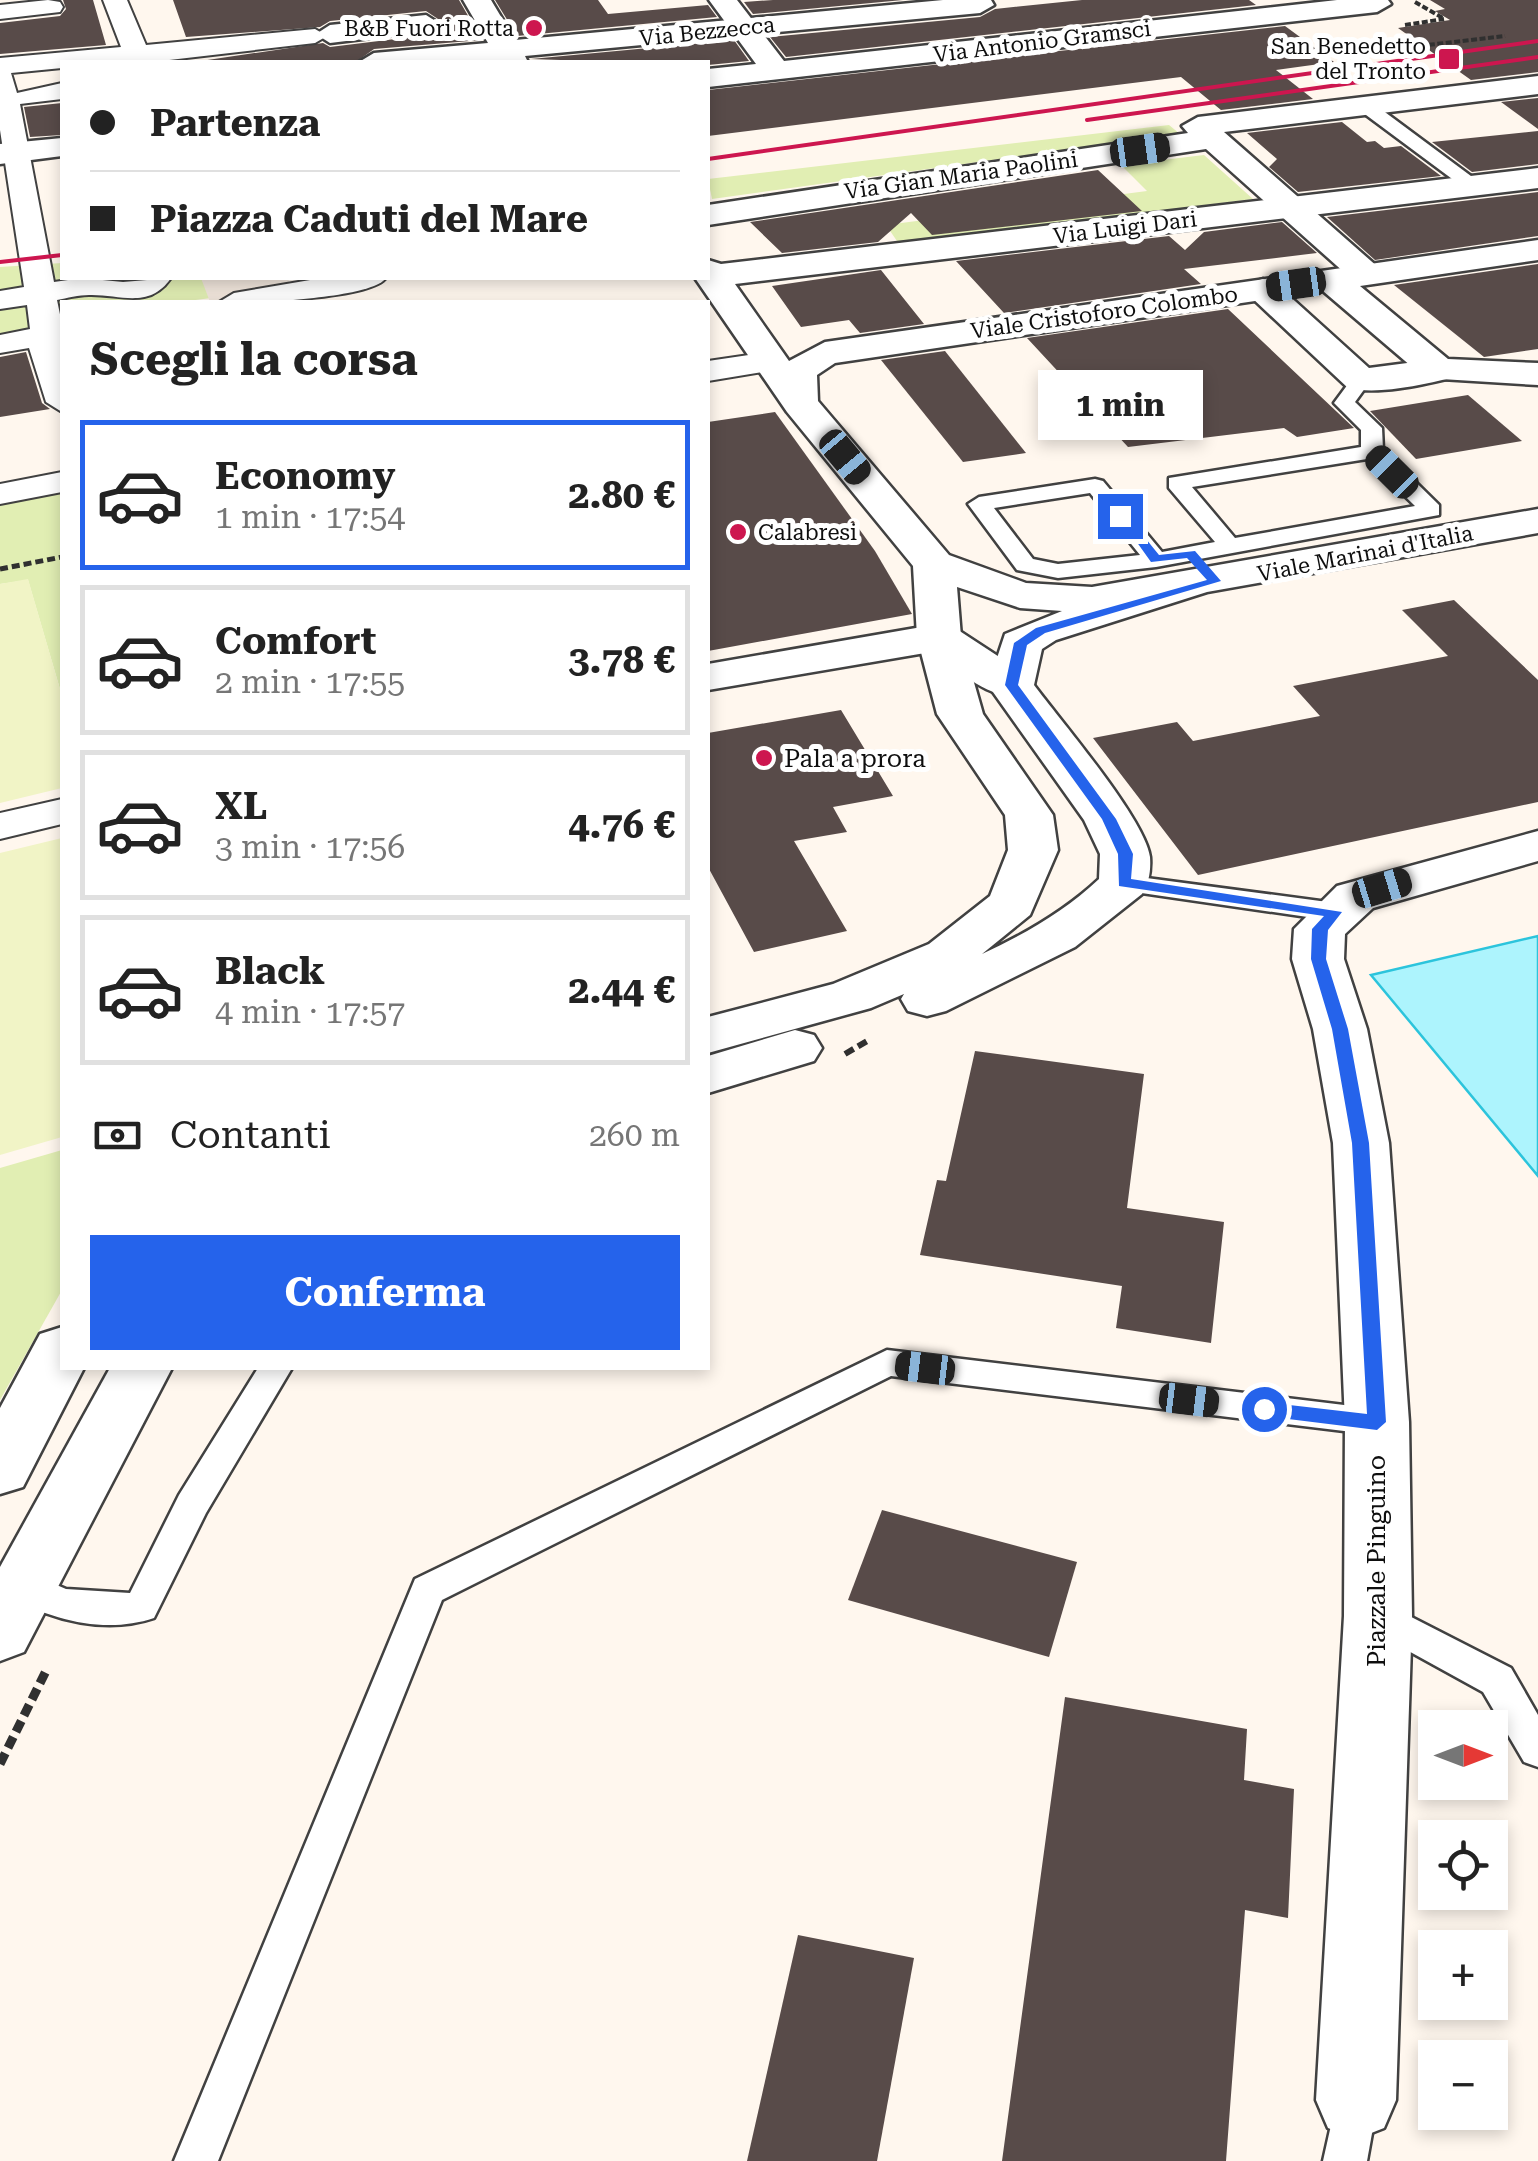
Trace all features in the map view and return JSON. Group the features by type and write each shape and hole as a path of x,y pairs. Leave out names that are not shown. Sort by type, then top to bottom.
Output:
{"street":[{"path":"322,26 396,0"},
{"path":"723,0 777,71"},
{"name":"Via Antonio Gramsci","path":"710,78 1374,2"},
{"path":"0,12 86,3 136,26"},
{"path":"978,3 1014,44"},
{"name":"Via Bezzecca","path":"429,60 646,50 743,27 978,3"},
{"path":"618,6 646,50"},
{"path":"92,60 138,57 322,26 494,11 511,57"},
{"path":"136,26 138,57"},
{"path":"92,30 136,26"},
{"path":"322,26 341,60"},
{"path":"0,66 60,62"},
{"path":"0,75 35,98 10,152 40,293 55,335"},
{"path":"1438,370 1349,277 1291,208 1198,126 1538,85"},
{"name":"Via Gian Maria Paolini","path":"710,215 1213,139"},
{"path":"10,152 60,147"},
{"name":"Via Luigi Dari","path":"710,273 1538,178"},
{"name":"Viale Cristoforo Colombo","path":"800,404 794,387 797,374 825,353 848,348 1538,250"},
{"path":"710,274 800,404 934,564 939,637 960,714 1029,815 1033,850 1012,904 947,956 852,996 710,1034"},
{"path":"0,300 98,281 115,291 134,290 152,280"},
{"path":"239,296 355,280"},
{"path":"1262,290 1360,380 1438,370 1535,373"},
{"path":"0,344 55,335"},
{"path":"55,335 44,350 60,396"},
{"path":"710,370 762,348"},
{"name":"Viale Cristoforo Colombo","path":"762,348 848,348"},
{"path":"0,494 60,482"},
{"name":"Viale Marinai d'Italia","path":"934,564 991,586 1045,598 1092,600 1206,566 1444,523 1538,521"},
{"name":"Viale Marinai d'Italia","path":"1011,685 1021,643 1041,630 1206,566"},
{"path":"710,677 939,637 1011,685 1108,819 1125,854 1124,883 1100,908 1026,954 865,1027 710,1074"},
{"path":"0,826 60,812"},
{"path":"1334,912 1355,897 1538,846"},
{"name":"Piazzale Pinguino","path":"1334,912 1320,929 1318,959 1340,1029 1361,1143 1377,1422 1378,1616 1350,2130"},
{"path":"0,1468 60,1354"},
{"path":"12,1609 139,1370"}],"lane":[{"path":"1364,105 1473,186"},
{"path":"1360,380 1344,403 1371,428 1372,452 1444,523"},
{"path":"1156,560 1095,486 979,504 1025,564 1058,570 1156,560 1206,566 1177,482 1372,452"},
{"path":"1124,883 1334,912"},
{"path":"196,2161 428,1590 887,1364 1377,1422"},
{"path":"12,1609 50,1602 103,1611 141,1607 192,1505 274,1370"},
{"path":"1378,1616 1497,1680 1538,1750"}],"path":[{"path":"1388,45 1393,49 1505,36"},
{"path":"0,569 60,557"}],"green space":[{"path":"1169,125 1180,134 712,199 710,179"},
{"path":"1204,155 1253,199 899,244 886,225 1147,191 1121,165"},
{"path":"60,263 60,280 202,280 211,298 60,300 60,325 0,350 0,267"},
{"path":"60,482 60,689 28,580 0,584 0,494"},
{"path":"28,579 60,689 60,788 0,803 0,584"},
{"path":"60,838 60,1138 0,1155 0,853"},
{"path":"60,1151 60,1294 0,1400 0,1168"}],"shaded area":[{"path":"202,280 289,280 294,300 209,300"}],"water":[{"path":"1538,936 1538,1176 1371,975"}],"building":[{"path":"63,0 93,0 106,45 0,54 0,23 60,16 66,9"},
{"path":"173,0 459,0 482,40 374,49 359,60 208,60 323,43 330,47 436,34 444,23 426,11 330,21 320,27 186,37"},
{"path":"495,0 598,0 608,14 708,5 717,17 517,36"},
{"path":"903,0 753,14 744,2"},
{"path":"1082,0 1249,0 1256,5 786,57 770,37 980,17 995,9"},
{"path":"1430,0 1538,0 1538,72 1471,80 1398,28 1450,20 1435,11 1445,9"},
{"path":"1285,26 1334,62 1276,70 1313,99 1221,110 1181,77 710,136 710,90"},
{"path":"734,40 749,61 710,65 710,60 531,59"},
{"path":"1538,98 1538,129 1501,102"},
{"path":"60,103 60,135 30,137 24,107"},
{"path":"1342,122 1367,142 1375,141 1384,148 1401,146 1441,176 1298,192 1269,167 1277,159 1247,133"},
{"path":"1538,131 1538,164 1472,172 1432,142"},
{"path":"1098,170 1142,211 932,235 911,213 878,242 782,253 750,222"},
{"path":"1538,192 1538,236 1375,260 1327,217"},
{"path":"1282,222 1317,253 1184,269 1201,284 1004,313 956,261 1169,236 1185,250 1204,232"},
{"path":"1538,264 1538,349 1484,357 1394,285"},
{"path":"881,270 924,324 860,333 849,320 801,327 772,286"},
{"path":"1228,309 1354,428 1297,437 1284,428 1128,447 1027,338"},
{"path":"945,351 1026,453 963,462 881,360"},
{"path":"26,352 42,403 50,409 0,417 0,357"},
{"path":"1468,395 1522,441 1416,459 1370,411"},
{"path":"775,412 875,551 912,614 710,651 710,422"},
{"path":"1454,600 1538,680 1538,802 1198,875 1093,738 1177,722 1193,741 1320,716 1293,686 1448,656 1402,610"},
{"path":"841,710 893,796 833,807 847,832 794,841 847,931 754,952 710,871 710,733"},
{"path":"975,1051 1144,1074 1127,1208 1224,1222 1211,1343 1116,1328 1122,1286 920,1255 937,1180 946,1181"},
{"path":"882,1510 1077,1562 1049,1657 848,1600"},
{"path":"1065,1697 1247,1729 1244,1780 1294,1789 1288,1918 1245,1910 1226,2161 1002,2161"},
{"path":"798,1935 914,1958 877,2161 747,2161"}],"railway":[{"path":"710,159 1538,41"},
{"path":"1087,120 1538,57"},
{"path":"0,262 60,255"}],"place":[{"name":"B&B Fuori Rotta","path":"534,28"},
{"name":"San Benedetto del Tronto","path":"1449,59"},
{"name":"Calabresi","path":"738,532"},
{"name":"Pala a prora","path":"764,758"}],"route":[{"path":"1120,516 1156,560 1190,553 1215,581 1041,630 1021,643 1014,658 1011,685 1108,819 1125,854 1124,883 1334,912 1320,929 1318,959 1340,1029 1361,1143 1377,1422 1264,1409"}]}
